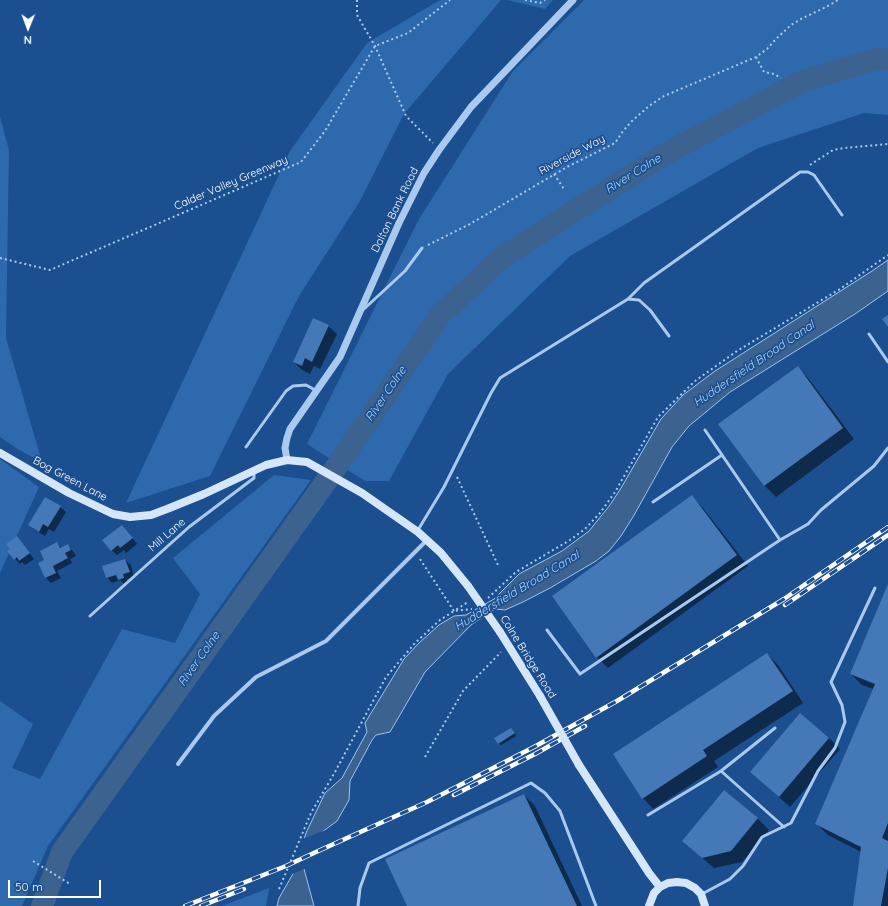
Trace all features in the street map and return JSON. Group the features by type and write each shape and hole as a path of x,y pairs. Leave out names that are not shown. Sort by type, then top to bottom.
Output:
{"main road":[{"name":"Bog Green Lane","path":"0,453 69,493 113,514 130,517 151,515 167,509 204,494 266,465"},
{"name":"Colne Bridge Road","path":"266,465 287,460 307,462 362,493 418,532 441,553 468,586 507,642 579,765 649,873 660,887"},
{"path":"649,906 654,893 660,887 668,883 678,882 690,886 701,894 705,906"}],"street":[{"name":"Dalton Bank Road","path":"287,460 285,448 290,429 340,357 399,223 424,173 439,150 472,107 572,1"},
{"path":"178,764 214,716 256,677 326,641 427,540"}],"lane":[{"path":"418,532 500,378 628,299 644,283 800,172 808,172 814,175 842,215"},
{"path":"361,311 405,271 422,248"},
{"path":"628,299 639,300 650,310 669,336"},
{"path":"869,334 888,362"},
{"path":"246,447 286,391 293,386 306,385 317,391"},
{"path":"705,430 780,540"},
{"path":"547,630 580,674 780,540 808,524 821,510 874,466 888,448"},
{"path":"653,502 722,455"},
{"name":"Mill Lane","path":"90,616 189,527 254,478 254,470"},
{"path":"701,894 730,879 743,866 762,837 791,823 818,770 835,748 845,722 842,705 831,682 875,588"},
{"path":"648,815 721,771 775,728"},
{"path":"721,771 784,827"},
{"path":"358,906 360,888 369,863 531,783 545,792 560,811 596,906"}],"path":[{"path":"357,0 357,15 375,46 406,116 439,150"},
{"path":"375,46 408,33 450,0"},
{"path":"525,0 540,4 545,0"},
{"name":"Riverside Way","path":"422,248 482,218 554,174 616,143 632,121 649,106 664,96 756,57 767,49 776,38 791,25 838,0"},
{"name":"Calder Valley Greenway","path":"0,258 50,270 301,162 325,131 375,46"},
{"path":"756,57 764,72 774,74 781,78"},
{"path":"800,172 833,150 888,144"},
{"path":"554,174 564,189"},
{"path":"486,599 516,572 570,540 585,529 600,513 615,492 658,417 695,381 737,351 840,289 888,255"},
{"path":"453,468 498,565"},
{"path":"415,552 454,611"},
{"path":"279,888 311,813 335,772 386,677 415,643 440,620 466,602"},
{"path":"454,611 471,610 476,606"},
{"path":"424,757 463,691 498,656 507,642"},
{"path":"33,861 70,884"}],"shaded area":[{"path":"440,0 501,0 404,114 360,201 299,296 210,476 126,503 290,151 367,43"},
{"path":"507,0 553,0 545,9"},
{"path":"584,0 888,0 888,115 864,113 758,148 570,256 448,374 389,481 365,481 307,444 419,219 513,71"},
{"path":"0,117 9,150 6,338 42,462 19,450 0,437"},
{"path":"0,459 39,487 0,573"},
{"path":"274,475 311,480 48,846 22,906 0,906 0,701 33,724 12,768 40,779 122,629 175,643 200,594 173,558"},
{"path":"269,888 266,906 222,906"}],"water":[{"name":"Huddersfield Broad Canal","path":"888,260 888,291 855,314 730,392 689,426 672,447 633,517 609,551 596,561 523,602 505,610 495,609 471,625 425,672 390,732 376,735 372,740 350,781 349,800 337,821 318,835 304,869 314,906 277,906 279,898 294,872 306,833 325,793 342,778 367,732 365,723 404,659 419,643 439,625 454,616 466,615 494,599 519,574 562,551 589,531 610,505 621,488 661,419 683,395 715,371"}],"pier":[{"path":"326,830 320,836 307,868 290,875 302,839"}],"building":[{"path":"888,315 888,327 882,319"},
{"path":"313,318 329,325 312,362 305,358 302,366 293,362"},
{"path":"798,366 843,428 764,486 718,424"},
{"path":"692,495 737,555 596,658 552,596"},
{"path":"45,497 61,506 48,527 43,524 39,532 28,525"},
{"path":"122,525 133,538 120,548 118,545 111,551 102,540"},
{"path":"17,536 30,553 19,561 17,557 14,560 7,551 10,549 6,544"},
{"path":"57,542 60,548 68,544 71,550 65,553 68,558 53,566 56,573 45,578 38,563 44,560 40,551"},
{"path":"125,559 130,572 123,574 124,578 118,580 116,575 106,578 102,566"},
{"path":"888,584 888,823 882,838 888,841 888,868 881,906 853,906 861,847 815,824 875,684 850,674"},
{"path":"767,653 793,691 703,750 707,756 642,799 613,754"},
{"path":"800,713 829,738 779,797 750,772"},
{"path":"511,728 515,733 498,744 494,738"},
{"path":"724,790 758,818 731,851 702,858 682,841"},
{"path":"524,794 577,906 407,906 385,859"}],"waterway":[{"name":"River Colne","path":"42,906 62,852 337,466 441,314 502,257 665,154 803,81 880,58 888,60"}],"railway":[{"path":"185,906 286,866 427,802 534,747 617,701 784,599 888,527"},
{"path":"785,605 888,535"},
{"path":"454,795 535,754 585,726"},
{"path":"201,906 244,889"}]}
